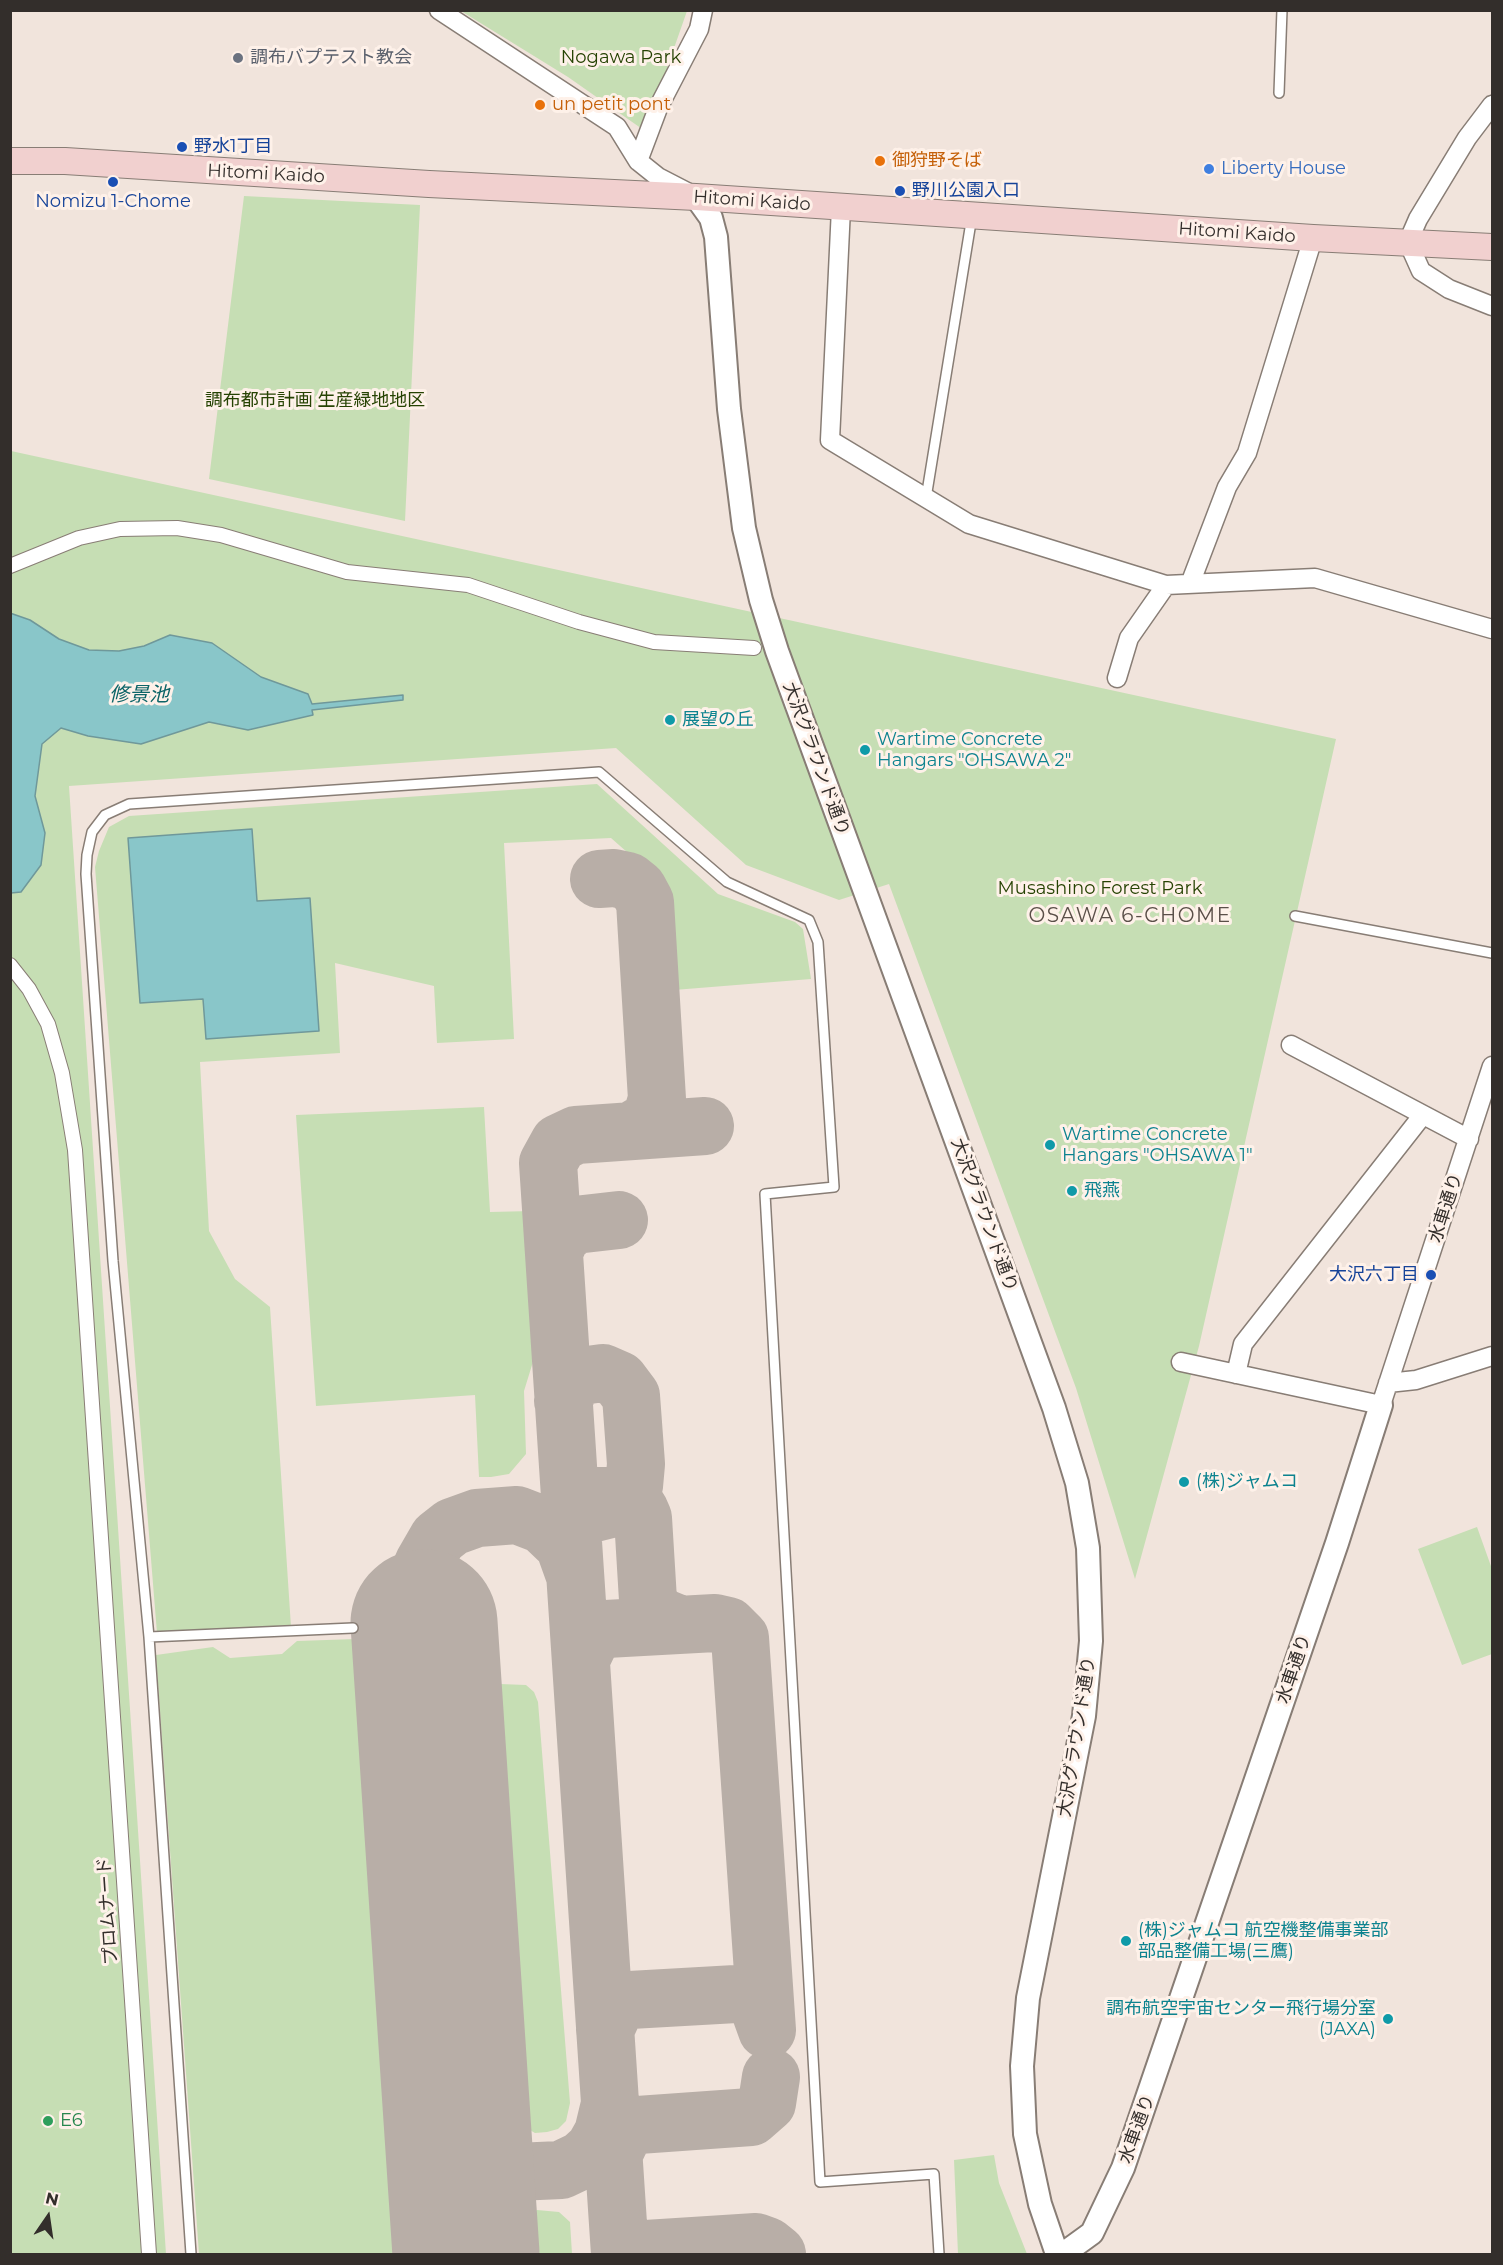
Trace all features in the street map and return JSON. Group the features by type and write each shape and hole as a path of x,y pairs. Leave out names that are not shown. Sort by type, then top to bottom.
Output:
{"main road":[{"name":"Hitomi Kaido","path":"10,161 65,161 696,197 1313,238 1492,247"}],"street":[{"path":"440,10 617,127 638,161 658,177 696,197"},
{"path":"638,161 658,108 699,28 703,10"},
{"path":"1492,105 1467,138 1418,219 1408,242 1421,271 1449,289 1492,306"},
{"name":"大沢グラウンド通り","path":"696,197 711,218 716,237 730,420 744,528 761,600 777,651 1054,1408 1079,1494 1088,1548 1091,1641 1084,1716 1028,1998 1022,2066 1025,2134 1040,2205 1056,2254"},
{"path":"841,208 830,440 969,524 1166,585 1315,578 1492,629"},
{"path":"1190,584 1227,487 1247,453 1313,238"},
{"path":"10,566 79,538 120,529 151,526 177,528 221,535 347,572 468,585 589,625 654,642 754,648"},
{"path":"1117,678 1129,638 1166,585"},
{"name":"プロムナード","path":"10,965 30,989 48,1024 62,1073 72,1124 78,1174 149,2254"},
{"path":"1291,1045 1469,1139"},
{"name":"水車通り","path":"1063,2254 1092,2233 1124,2168 1337,1543 1492,1066"},
{"path":"1236,1374 1243,1344 1422,1116"},
{"path":"1388,1383 1416,1380 1492,1356"},
{"path":"1181,1362 1381,1405"}],"lane":[{"path":"1279,93 1282,10"},
{"path":"926,498 972,216"},
{"path":"191,2254 149,1637 111,1238 86,874 92,832 105,815 129,804 599,772 727,882 809,920 818,942 834,1187 765,1194 820,2182 934,2174 939,2254"},
{"path":"1295,916 1492,952"},
{"path":"149,1637 353,1628"}],"green space":[{"name":"Nogawa Park","path":"461,11 687,11 645,131 568,77"},
{"name":"調布都市計画 生産緑地地区","path":"244,196 420,205 405,521 209,479"},
{"name":"Musashino Forest Park","path":"11,451 1336,739 1199,1346 1135,1579 1076,1388 889,884 839,900 746,865 616,748 69,786 166,2254 11,2254"},
{"path":"597,784 718,894 795,922 803,929 811,979 674,990 669,889 611,838 504,843 514,1039 437,1043 434,986 335,963 340,1053 200,1062 209,1231 235,1279 270,1307 291,1627 157,1633 95,867 109,827 129,816"},
{"path":"484,1107 490,1212 532,1211 536,1352 524,1391 526,1454 509,1474 491,1477 479,1477 475,1395 316,1406 296,1115"},
{"path":"1477,1527 1492,1569 1492,1654 1462,1665 1418,1549"},
{"path":"356,1639 402,2254 199,2254 156,1655 213,1647 230,1658 282,1654 297,1641"},
{"path":"500,1684 526,1685 534,1692 538,1702 570,2103 566,2121 558,2129 547,2132 535,2133 523,2126 517,2109 488,1697 492,1689"},
{"path":"994,2155 999,2183 1027,2254 958,2254 954,2160"},
{"path":"537,2210 559,2212 570,2222 572,2254 526,2254 524,2230 528,2216"}],"water":[{"name":"修景池","path":"10,613 30,620 59,639 89,650 119,651 144,646 170,635 212,643 261,677 308,694 312,704 403,695 403,700 312,710 313,715 248,730 209,722 141,744 88,736 61,728 42,744 35,796 45,833 41,865 21,892 11,893"},
{"path":"252,829 257,901 310,898 319,1031 206,1039 203,999 140,1003 128,838"}],"taxiway":[{"path":"599,879 614,878 628,881 638,889 645,902 657,1099 651,1119 631,1131"},
{"path":"620,2254 548,1163 559,1143 576,1135 705,1126"},
{"path":"554,1252 561,1236 575,1225 619,1220"},
{"path":"563,1401 571,1384 581,1376 603,1373 619,1380 631,1396 636,1464 634,1486 627,1499 614,1508 586,1515 575,1528 572,1537"},
{"path":"595,1496 623,1496 639,1509 643,1518 648,1600 657,1615 679,1624"},
{"path":"421,1584 423,1564 438,1538 452,1527 477,1518 517,1515 543,1525 564,1545 574,1573"},
{"path":"581,1659 591,1638 606,1629 715,1623 728,1626 740,1638 767,2030"},
{"path":"605,2030 615,2008 630,2000 736,1994 746,1996 758,2005 767,2030"},
{"path":"613,2155 623,2134 638,2125 751,2117 767,2103 771,2077"},
{"path":"456,2103 465,2134 475,2150 489,2163 516,2172"},
{"path":"467,2254 471,2217 485,2193 516,2172 561,2170 582,2160 594,2149 603,2133 609,2108"},
{"path":"635,2254 646,2249 756,2242 767,2246 777,2254"}],"runway":[{"path":"424,1623 466,2254"}],"place":[{"name":"調布バプテスト教会","path":"238,58"},
{"name":"un petit pont","path":"540,105"},
{"name":"野水1丁目","path":"182,147"},
{"name":"御狩野そば","path":"880,161"},
{"name":"Liberty House","path":"1209,169"},
{"name":"Nomizu 1-Chome","path":"113,182"},
{"name":"野川公園入口","path":"900,191"},
{"name":"展望の丘","path":"670,720"},
{"name":"Wartime Concrete Hangars \"OHSAWA 2\"","path":"865,750"},
{"name":"Wartime Concrete Hangars \"OHSAWA 1\"","path":"1050,1145"},
{"name":"飛燕","path":"1072,1191"},
{"name":"大沢六丁目","path":"1431,1275"},
{"name":"(株)ジャムコ","path":"1184,1482"},
{"name":"(株)ジャムコ 航空機整備事業部 部品整備工場(三鷹)","path":"1126,1941"},
{"name":"調布航空宇宙センター飛行場分室 (JAXA)","path":"1388,2019"},
{"name":"E6","path":"48,2121"}],"district":[{"name":"OSAWA 6-CHOME","path":"1130,916"}]}
